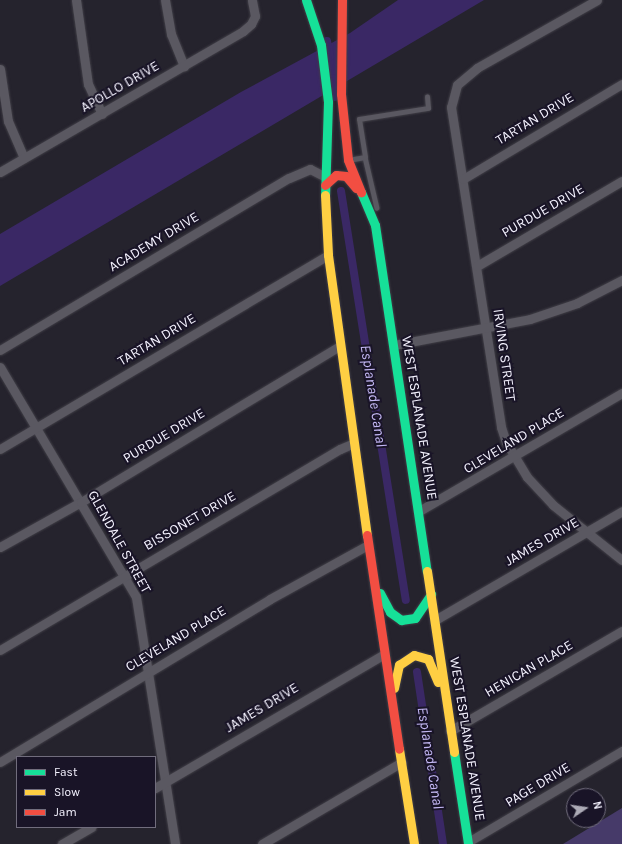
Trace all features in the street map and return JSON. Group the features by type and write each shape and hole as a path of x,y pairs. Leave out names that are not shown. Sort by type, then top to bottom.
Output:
{"main road":[{"path":"306,0 321,45 328,102 328,152 324,181 328,255 368,545 414,844"},
{"name":"WEST ESPLANADE AVENUE","path":"343,1 341,33 341,94 348,160 375,225 468,843"},
{"path":"324,181 336,175 346,176 363,196"},
{"path":"375,583 390,612 401,620 415,618 421,612 431,594"},
{"path":"392,703 399,665 414,655 428,659 447,706"}],"street":[{"path":"76,0 88,84 102,114"},
{"path":"165,0 171,34 184,67"},
{"name":"APOLLO DRIVE","path":"0,172 184,67 251,24 255,16 252,0"},
{"name":"IRVING STREET","path":"598,0 477,68 457,85 451,107 501,427 514,456 527,477 552,505 622,560"},
{"path":"0,68 8,121 24,158"},
{"name":"TARTAN DRIVE","path":"463,179 622,84"},
{"name":"ACADEMY DRIVE","path":"0,350 289,178 310,169 324,181"},
{"name":"PURDUE DRIVE","path":"477,266 622,181"},
{"name":"TARTAN DRIVE","path":"0,449 328,255"},
{"path":"394,345 486,329 530,319 577,303 622,280"},
{"name":"PURDUE DRIVE","path":"0,547 81,502 340,346"},
{"name":"GLENDALE STREET","path":"0,367 124,576 138,607 175,844"},
{"name":"CLEVELAND PLACE","path":"419,511 622,393"},
{"name":"BISSONET DRIVE","path":"0,650 333,453 354,443"},
{"name":"JAMES DRIVE","path":"435,620 622,511"},
{"name":"CLEVELAND PLACE","path":"0,762 270,599 368,545"},
{"name":"HENICAN PLACE","path":"450,731 622,631"},
{"name":"JAMES DRIVE","path":"156,787 384,654"},
{"name":"PAGE DRIVE","path":"468,843 622,751"},
{"path":"262,844 402,762"},
{"path":"62,844 89,828"}],"lane":[{"path":"377,208 365,157 359,119 428,108 426,96"},
{"path":"348,160 365,157"}],"shaded area":[{"path":"398,0 484,0 0,286 0,234 241,92 350,33"},
{"path":"622,808 622,844 563,844 589,828 606,828 606,818"}],"waterway":[{"name":"Esplanade Canal","path":"327,41 330,57"},
{"name":"Esplanade Canal","path":"333,78 335,97"},
{"name":"Esplanade Canal","path":"341,191 406,600"},
{"name":"Esplanade Canal","path":"417,672 443,844"}],"traffic: fast":[{"path":"306,0 321,45 328,102 325,195"},
{"path":"361,192 375,225 427,571"},
{"path":"380,593 390,612 401,620 415,618 431,594"},
{"path":"454,752 468,844"}],"traffic: slow":[{"path":"325,195 328,255 367,535"},
{"path":"427,571 454,752"},
{"path":"394,688 399,665 414,655 428,659 438,682"},
{"path":"399,749 414,844"}],"traffic: jam":[{"path":"342,0 341,94 348,160 361,192"},
{"path":"325,185 336,175 346,176 356,188"},
{"path":"367,535 399,749"}]}
